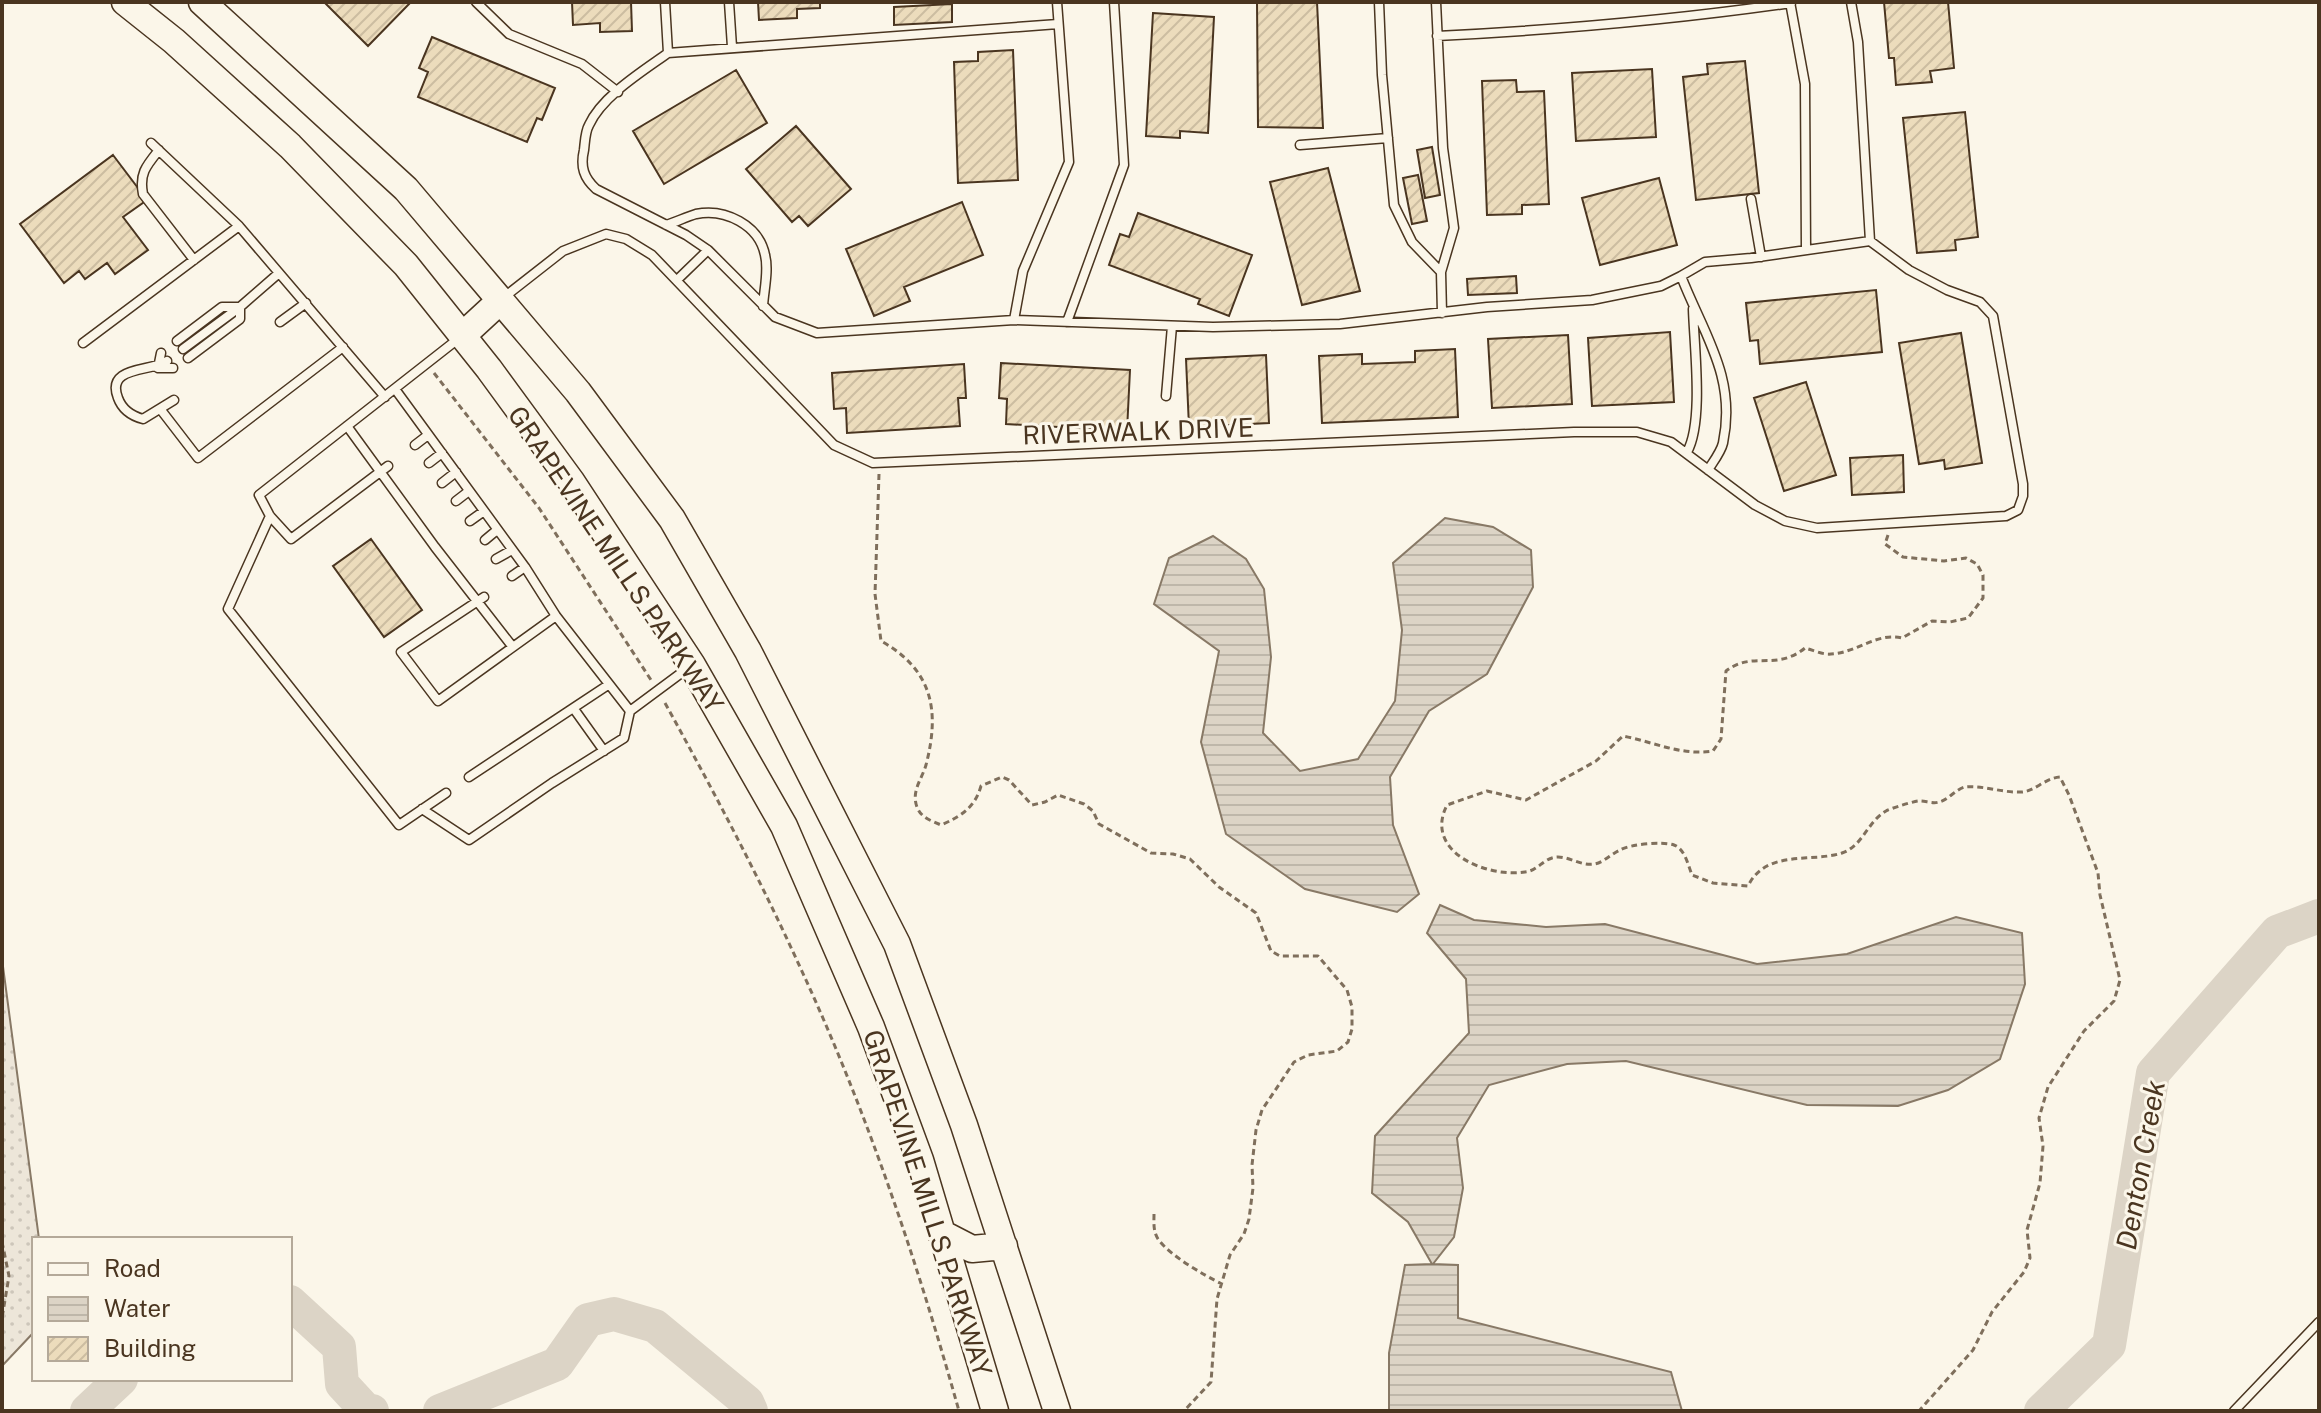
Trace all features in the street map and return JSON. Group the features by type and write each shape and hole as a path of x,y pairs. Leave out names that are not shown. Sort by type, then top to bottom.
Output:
{"main road":[{"name":"GRAPEVINE MILLS PARKWAY","path":"125,2 174,41 290,146 406,265 571,481 692,665 784,826 871,1027 920,1160 995,1411"},
{"name":"GRAPEVINE MILLS PARKWAY","path":"202,2 406,189 578,392 672,519 748,651 897,944 964,1125 1057,1411"},
{"path":"462,336 501,300"},
{"path":"941,1233 972,1249 1004,1246"}],"lane":[{"path":"476,2 509,34 582,64 618,92"},
{"path":"665,2 668,53"},
{"path":"729,2 732,47"},
{"path":"1014,320 1023,271 1069,162 1057,2"},
{"path":"1067,322 1124,165 1114,2"},
{"path":"1379,2 1394,205 1412,242 1441,272"},
{"path":"1436,2 1443,148 1454,228 1441,272 1442,313"},
{"path":"1437,36 1635,23 1790,2 1805,84 1806,250"},
{"path":"1058,24 668,53 618,92 588,125 582,160 585,178 596,189 708,250 775,317 817,333 1014,320 1172,326 1340,324 1487,307 1592,300 1661,286 1705,262 1870,241 1858,42 1851,2"},
{"path":"1300,145 1388,138"},
{"path":"151,143 239,226 385,397"},
{"path":"159,150 143,170 143,194 194,260"},
{"path":"1751,199 1761,257"},
{"path":"666,225 697,214 720,213 743,222 759,240 766,256 763,306"},
{"path":"83,343 239,226"},
{"name":"RIVERWALK DRIVE","path":"501,300 563,251 606,234 626,239 652,255 834,445 873,463 1574,432 1637,432 1671,442 1755,505 1785,521 1817,528 2006,516 2018,510 2023,484 1993,316 1980,302 1947,290 1909,270 1870,241"},
{"path":"677,280 708,250"},
{"path":"177,341 222,307 240,307 279,273"},
{"path":"1681,276 1693,308 1712,343 1722,373 1723,445 1708,470"},
{"path":"280,322 306,303"},
{"path":"186,354 240,319 240,307"},
{"path":"1687,452 1693,440 1696,414 1693,308"},
{"path":"1166,396 1172,326"},
{"path":"388,466 291,539 270,516 259,495 462,336"},
{"path":"161,410 198,458 343,347"},
{"path":"158,368 161,353"},
{"path":"170,365 134,369 119,379 116,389 118,400 131,415 143,419 174,400"},
{"path":"395,389 525,567 556,616 630,711"},
{"path":"347,426 392,490 411,506 512,646"},
{"path":"415,445 428,435"},
{"path":"429,463 442,453"},
{"path":"442,483 456,472"},
{"path":"392,490 401,483"},
{"path":"456,501 469,491"},
{"path":"470,521 484,511"},
{"path":"270,516 228,609 399,825 446,793"},
{"path":"485,540 497,530"},
{"path":"496,559 512,550"},
{"path":"512,576 525,567"},
{"path":"480,600 401,652 438,701 556,616"},
{"path":"422,809 469,840 624,738 630,711 692,665"},
{"path":"469,777 608,685"},
{"path":"574,709 604,751"},
{"path":"2234,1411 2319,1322"}],"path":[{"path":"427,364 539,508 657,689 725,810 801,969 868,1131 940,1341 959,1411"},
{"path":"879,463 875,594 881,641 898,651 920,675 931,695 934,715 925,767 916,785 917,806 926,819 941,825 959,817 976,802 981,786 1002,777 1009,780 1032,805 1058,795 1084,804 1093,811 1099,824 1151,853 1190,859 1219,887 1256,913 1271,951 1280,956 1318,956 1347,990 1352,1007 1352,1029 1348,1042 1337,1051 1308,1055 1294,1062 1262,1110 1256,1130 1249,1219 1244,1234 1230,1255 1217,1299 1211,1382 1184,1411"},
{"path":"1892,523 1885,544 1903,557 1944,561 1966,558 1977,564 1983,575 1983,598 1968,618 1950,622 1932,621 1902,638 1889,635 1828,655 1805,648 1791,659 1739,661 1726,671 1721,739 1713,751 1673,750 1623,736 1596,761 1526,800 1487,791 1447,805 1442,815 1442,838 1458,858 1488,869 1516,873 1530,872 1557,857 1587,865 1597,864 1631,845 1673,844 1682,849 1692,875 1713,883 1748,886 1768,866 1784,859 1843,853 1859,843 1865,831 1886,811 1917,800 1938,803 1963,787 2025,792 2050,778 2060,777 2098,873 2100,895 2120,980 2114,1001 2084,1031 2048,1087 2039,1118 2043,1146 2040,1183 2027,1230 2030,1258 2024,1272 1992,1312 1973,1350 1919,1411"},
{"path":"1154,1214 1154,1229 1159,1240 1222,1284"},
{"path":"2,1242 9,1276 2,1318"}],"shaded area":[{"path":"2,959 39,1237 32,1237 32,1334 2,1366"}],"water":[{"path":"1445,518 1493,527 1531,550 1533,587 1487,674 1429,711 1390,777 1393,825 1419,894 1397,912 1305,889 1226,834 1201,742 1219,651 1154,604 1169,558 1213,536 1246,559 1264,589 1271,657 1263,733 1300,771 1358,759 1395,701 1402,630 1393,563"},
{"path":"1440,905 1474,920 1546,927 1605,924 1757,964 1847,954 1956,917 2022,933 2025,984 2000,1059 1948,1090 1898,1106 1807,1105 1626,1061 1567,1064 1489,1085 1457,1138 1463,1188 1454,1237 1433,1264 1458,1265 1458,1318 1671,1372 1682,1411 1389,1411 1389,1353 1405,1265 1432,1264 1408,1222 1372,1193 1375,1136 1469,1033 1466,979 1427,933"}],"building":[{"path":"324,2 411,2 368,46"},
{"path":"572,2 631,2 632,31 600,32 600,23 573,25"},
{"path":"758,2 820,2 820,8 797,9 797,18 759,20"},
{"path":"1257,2 1317,2 1323,128 1258,127"},
{"path":"1884,2 1948,2 1954,68 1930,71 1932,82 1896,85 1894,58 1889,58"},
{"path":"952,4 952,22 894,25 894,7"},
{"path":"1153,13 1214,17 1208,133 1180,131 1180,138 1146,136"},
{"path":"432,37 555,88 542,120 537,118 527,142 418,97 428,72 419,68"},
{"path":"1013,50 1018,180 958,183 954,62 978,61 978,52"},
{"path":"1745,61 1759,193 1696,200 1683,77 1708,74 1707,64"},
{"path":"1652,69 1656,137 1576,141 1572,73"},
{"path":"736,70 767,123 664,184 633,131"},
{"path":"1516,80 1517,92 1544,91 1549,204 1522,205 1522,214 1487,215 1482,81"},
{"path":"1965,112 1978,237 1955,240 1956,250 1917,253 1903,118"},
{"path":"796,126 851,189 808,226 799,216 792,222 746,169"},
{"path":"1432,147 1440,195 1425,198 1417,150"},
{"path":"113,155 147,200 123,217 148,250 115,274 107,263 85,279 79,271 64,283 20,224"},
{"path":"1328,168 1360,291 1302,305 1270,182"},
{"path":"1418,175 1427,221 1412,224 1403,178"},
{"path":"1659,178 1677,245 1600,265 1582,198"},
{"path":"962,202 983,255 904,287 910,301 874,316 846,249"},
{"path":"1138,213 1252,255 1229,316 1198,304 1200,299 1109,265 1120,234 1129,237"},
{"path":"1516,276 1517,293 1468,295 1467,279"},
{"path":"1876,290 1882,352 1760,364 1758,340 1750,341 1746,303"},
{"path":"1670,332 1674,402 1592,406 1588,338"},
{"path":"1961,333 1982,463 1945,469 1944,460 1919,464 1899,343"},
{"path":"1568,335 1572,404 1492,408 1488,339"},
{"path":"1455,349 1458,417 1322,423 1319,356 1362,354 1362,364 1415,362 1415,351"},
{"path":"1266,355 1269,423 1189,427 1186,359"},
{"path":"1001,363 1130,370 1127,431 1006,424 1007,399 999,398"},
{"path":"964,364 966,398 958,398 960,426 847,433 846,408 834,409 832,373"},
{"path":"1806,382 1836,475 1784,491 1754,398"},
{"path":"1903,455 1904,492 1852,495 1850,458"},
{"path":"371,539 422,610 384,637 333,566"}],"waterway":[{"name":"Denton Creek","path":"2041,1411 2109,1345 2153,1073 2277,932 2319,916"},
{"name":"Denton Creek","path":"292,1304 339,1347 342,1384 366,1410 372,1411"},
{"name":"Denton Creek","path":"440,1411 557,1364 588,1320 614,1314 655,1326 747,1402 751,1411"},
{"name":"Denton Creek","path":"87,1411 119,1381"}]}
